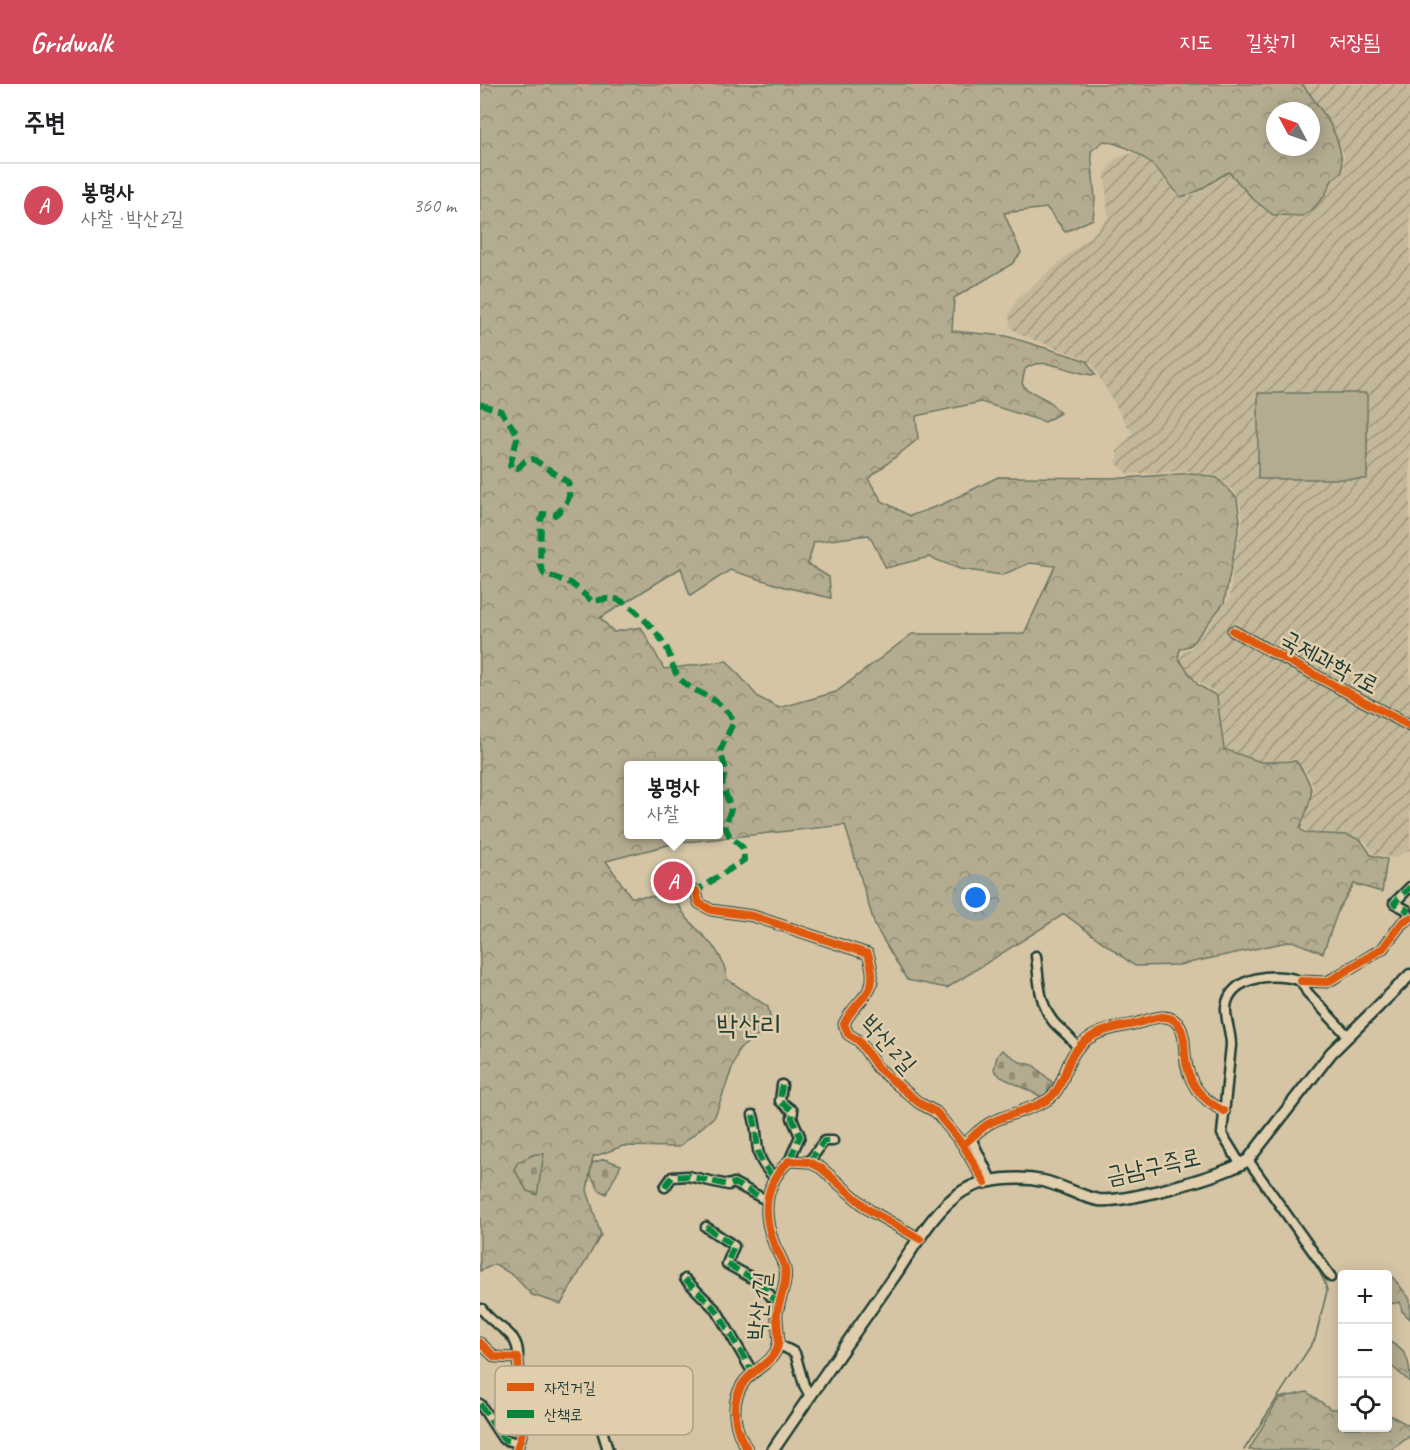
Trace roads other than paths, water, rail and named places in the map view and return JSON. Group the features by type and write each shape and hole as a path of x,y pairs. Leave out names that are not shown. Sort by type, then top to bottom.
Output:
{"main road":[{"path":"1244,1163 1347,1035 1410,975"},
{"name":"금남구즉로","path":"772,1450 920,1239 950,1201 965,1190 988,1183 1025,1179 1045,1181 1100,1200 1121,1199 1213,1176 1244,1163"}],"street":[{"name":"국제과학1로","path":"1233,631 1410,726"},
{"path":"1331,1277 1222,1134 1231,1045 1231,1031 1226,1013 1230,995 1242,984 1253,980 1290,977 1301,981 1327,982 1383,948 1401,923 1409,918 1407,910 1394,903 1410,887"},
{"name":"박산2길","path":"696,891 699,903 711,910 753,916 867,954 871,964 870,989 866,998 850,1011 844,1024 848,1034 859,1041 877,1067 919,1103 936,1112 967,1141"},
{"path":"1036,956 1040,993 1052,1020 1069,1033 1077,1048"},
{"path":"1301,981 1307,992 1347,1035"},
{"path":"988,1183 967,1141 989,1123 1028,1110 1049,1098 1064,1078 1077,1048 1109,1028 1136,1024 1151,1017 1167,1018 1181,1028 1186,1064 1192,1083 1206,1102 1224,1111"},
{"name":"박산1길","path":"685,1280 717,1311 750,1368 756,1371 767,1362 778,1344 776,1329 786,1270 768,1227 766,1200 775,1178 789,1161 800,1136 792,1118 793,1111 780,1101 782,1085"},
{"path":"753,1115 756,1153 764,1168 775,1178"},
{"path":"809,1162 824,1142 833,1141"},
{"path":"789,1161 809,1162 832,1177 869,1210 920,1239"},
{"path":"665,1187 672,1177 688,1176 721,1184 734,1183 766,1200"},
{"name":"박산1길","path":"706,1227 734,1246 727,1264 759,1282 779,1306"},
{"path":"482,1309 515,1337 519,1348 519,1366"},
{"path":"480,1343 495,1357 518,1358"},
{"name":"박산1길","path":"778,1344 795,1353 804,1385 810,1396"},
{"path":"748,1450 739,1434 735,1418 737,1396 744,1381 756,1371"},
{"path":"480,1404 495,1426"},
{"path":"501,1435 520,1448"},
{"path":"603,1435 608,1450"}],"waterway":[{"path":"1244,1450 1315,1339 1327,1291 1316,1266 1249,1170"}],"place":[{"name":"봉명사","path":"673,881"}],"district":[{"name":"박산리","path":"749,1025"}]}
